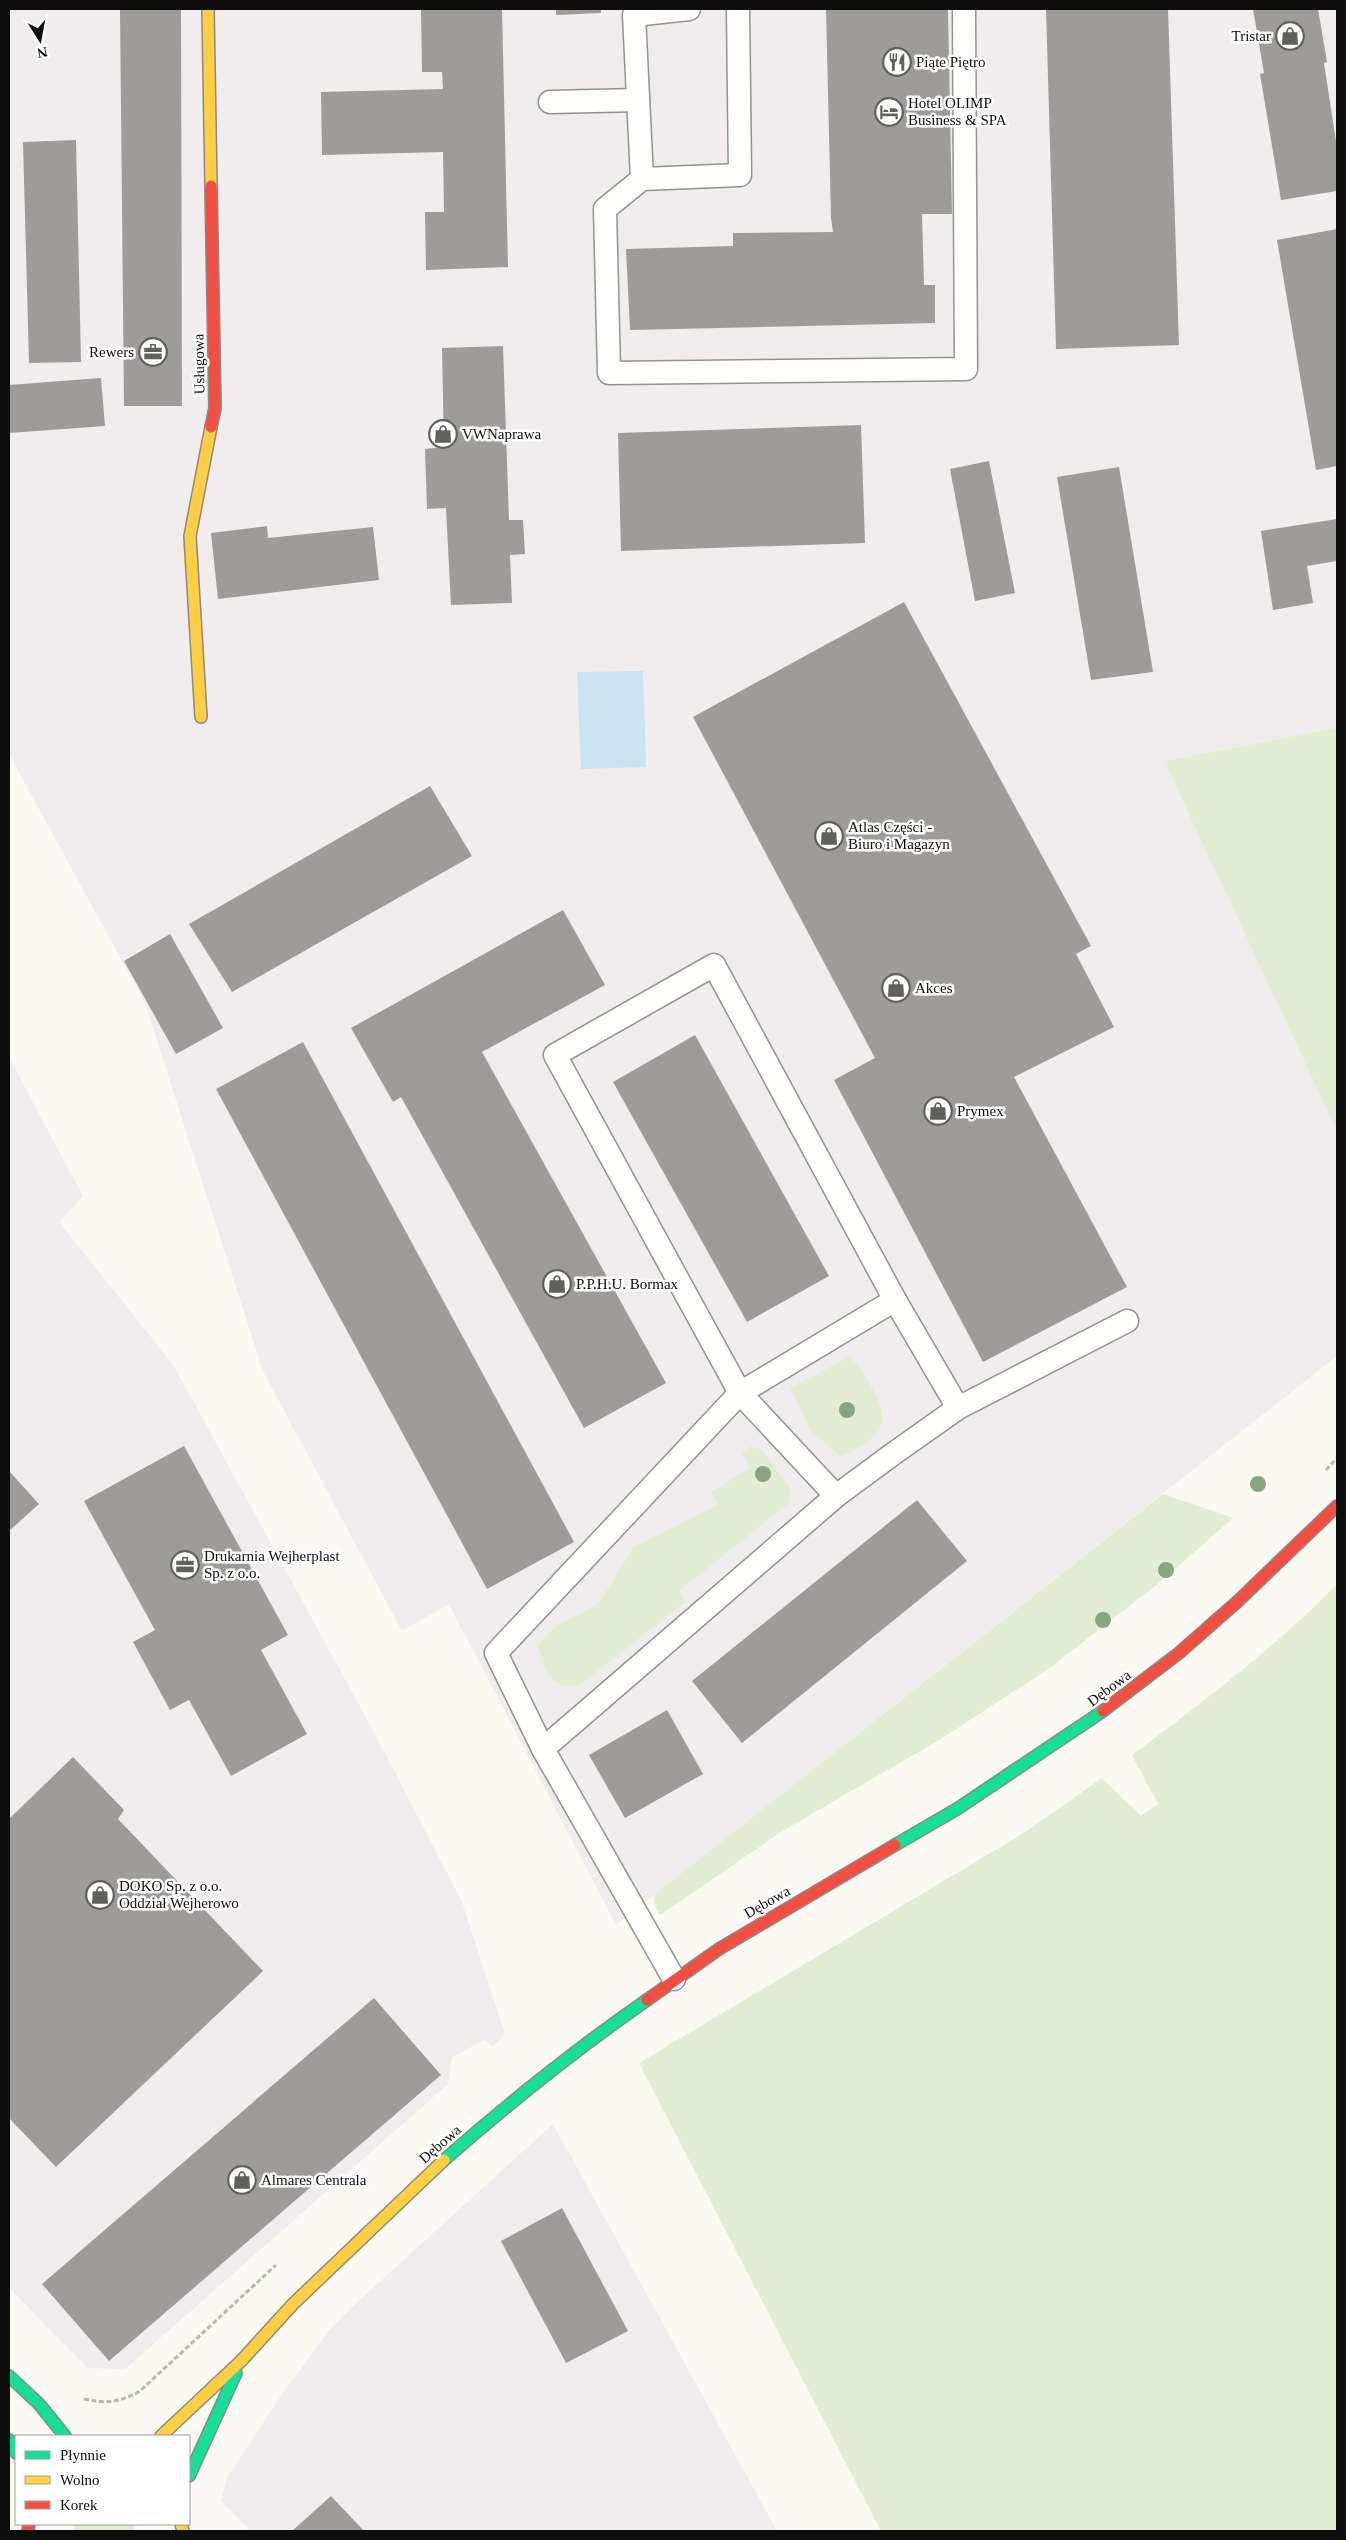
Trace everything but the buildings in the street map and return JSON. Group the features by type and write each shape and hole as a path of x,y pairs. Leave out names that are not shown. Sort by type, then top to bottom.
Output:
{"main road":[{"name":"Usługowa","path":"201,717 190,536 214,408 208,9"},
{"name":"Dębowa","path":"163,2435 241,2361 293,2304 427,2175 512,2101 585,2043 674,1979 751,1929 957,1809 1091,1720 1164,1665 1237,1602 1337,1506"},
{"name":"Dębowa","path":"190,2474 241,2361"},
{"path":"9,2376 50,2414 64,2435"},
{"path":"9,2440 15,2451"}],"lane":[{"path":"642,180 634,12 689,9"},
{"path":"738,9 740,175 642,180 605,209 609,373 966,368 964,9"},
{"path":"550,102 638,100"},
{"path":"836,1496 740,1393 555,1055 714,965 895,1300 958,1408"},
{"path":"674,1979 543,1749 496,1653 740,1393 895,1300"},
{"path":"543,1749 836,1496 958,1408 1126,1322"}],"path":[{"path":"1319,1477 1337,1458"}],"shaded area":[{"path":"9,9 1337,9 1337,728 1164,761 1337,1131 1337,1356 616,1925 449,1604 402,1631 263,1371 145,1003 9,754"},
{"path":"9,1058 83,1196 59,1222 174,1366 376,1736 462,1902 505,2034 493,2047 484,2040 452,2057 448,2084 125,2369 88,2368 9,2288"},
{"path":"553,2124 777,2531 251,2531 221,2501 227,2478 278,2400 328,2332 351,2308"}],"green space":[{"path":"1337,728 1337,1131 1164,761"},
{"path":"849,1357 865,1375 879,1402 882,1423 879,1431 873,1438 841,1457 811,1431 790,1388"},
{"path":"751,1446 762,1450 790,1488 790,1502 679,1591 685,1602 579,1686 568,1686 554,1681 546,1670 538,1645 555,1627 599,1603 633,1548 718,1505 711,1492 750,1468 742,1453"},
{"path":"1163,1494 1233,1518 1160,1582 1051,1667 941,1739 784,1830 660,1915 654,1904 655,1894"},
{"path":"1337,1584 1337,2531 881,2531 639,2063 1027,1831 1102,1778 1141,1816 1158,1804 1132,1755 1264,1652"},
{"path":"75,2525 133,2525 136,2531 72,2531"}],"water":[{"path":"643,671 646,767 581,769 577,672"}],"traffic: fast":[{"path":"895,1845 957,1809 1103,1711"},
{"path":"444,2160 543,2077 647,2000"},
{"path":"190,2474 236,2373"},
{"path":"9,2376 39,2404 64,2435"},
{"path":"9,2440 15,2451"}],"traffic: slow":[{"path":"208,9 211,186"},
{"path":"201,717 190,536 211,427"},
{"path":"162,2435 241,2361 293,2304 444,2160"},
{"path":"181,2525 183,2531"}],"traffic: jam":[{"path":"211,186 215,408 211,427"},
{"path":"1103,1711 1179,1653 1237,1602 1337,1506"},
{"path":"647,2000 719,1949 895,1845"},
{"path":"28,2531 29,2525"}],"place":[{"name":"Tristar","path":"1290,36"},
{"name":"Piąte Piętro","path":"897,62"},
{"name":"Hotel OLIMP Business & SPA","path":"889,112"},
{"name":"Rewers","path":"153,352"},
{"name":"VWNaprawa","path":"443,434"},
{"name":"Atlas Części - Biuro i Magazyn","path":"829,836"},
{"name":"Akces","path":"896,988"},
{"name":"Prymex","path":"938,1111"},
{"name":"P.P.H.U. Bormax","path":"557,1284"},
{"name":"Drukarnia Wejherplast Sp. z o.o.","path":"185,1565"},
{"name":"DOKO Sp. z o.o. Oddział Wejherowo","path":"100,1895"},
{"name":"Almares Centrala","path":"242,2180"}]}
